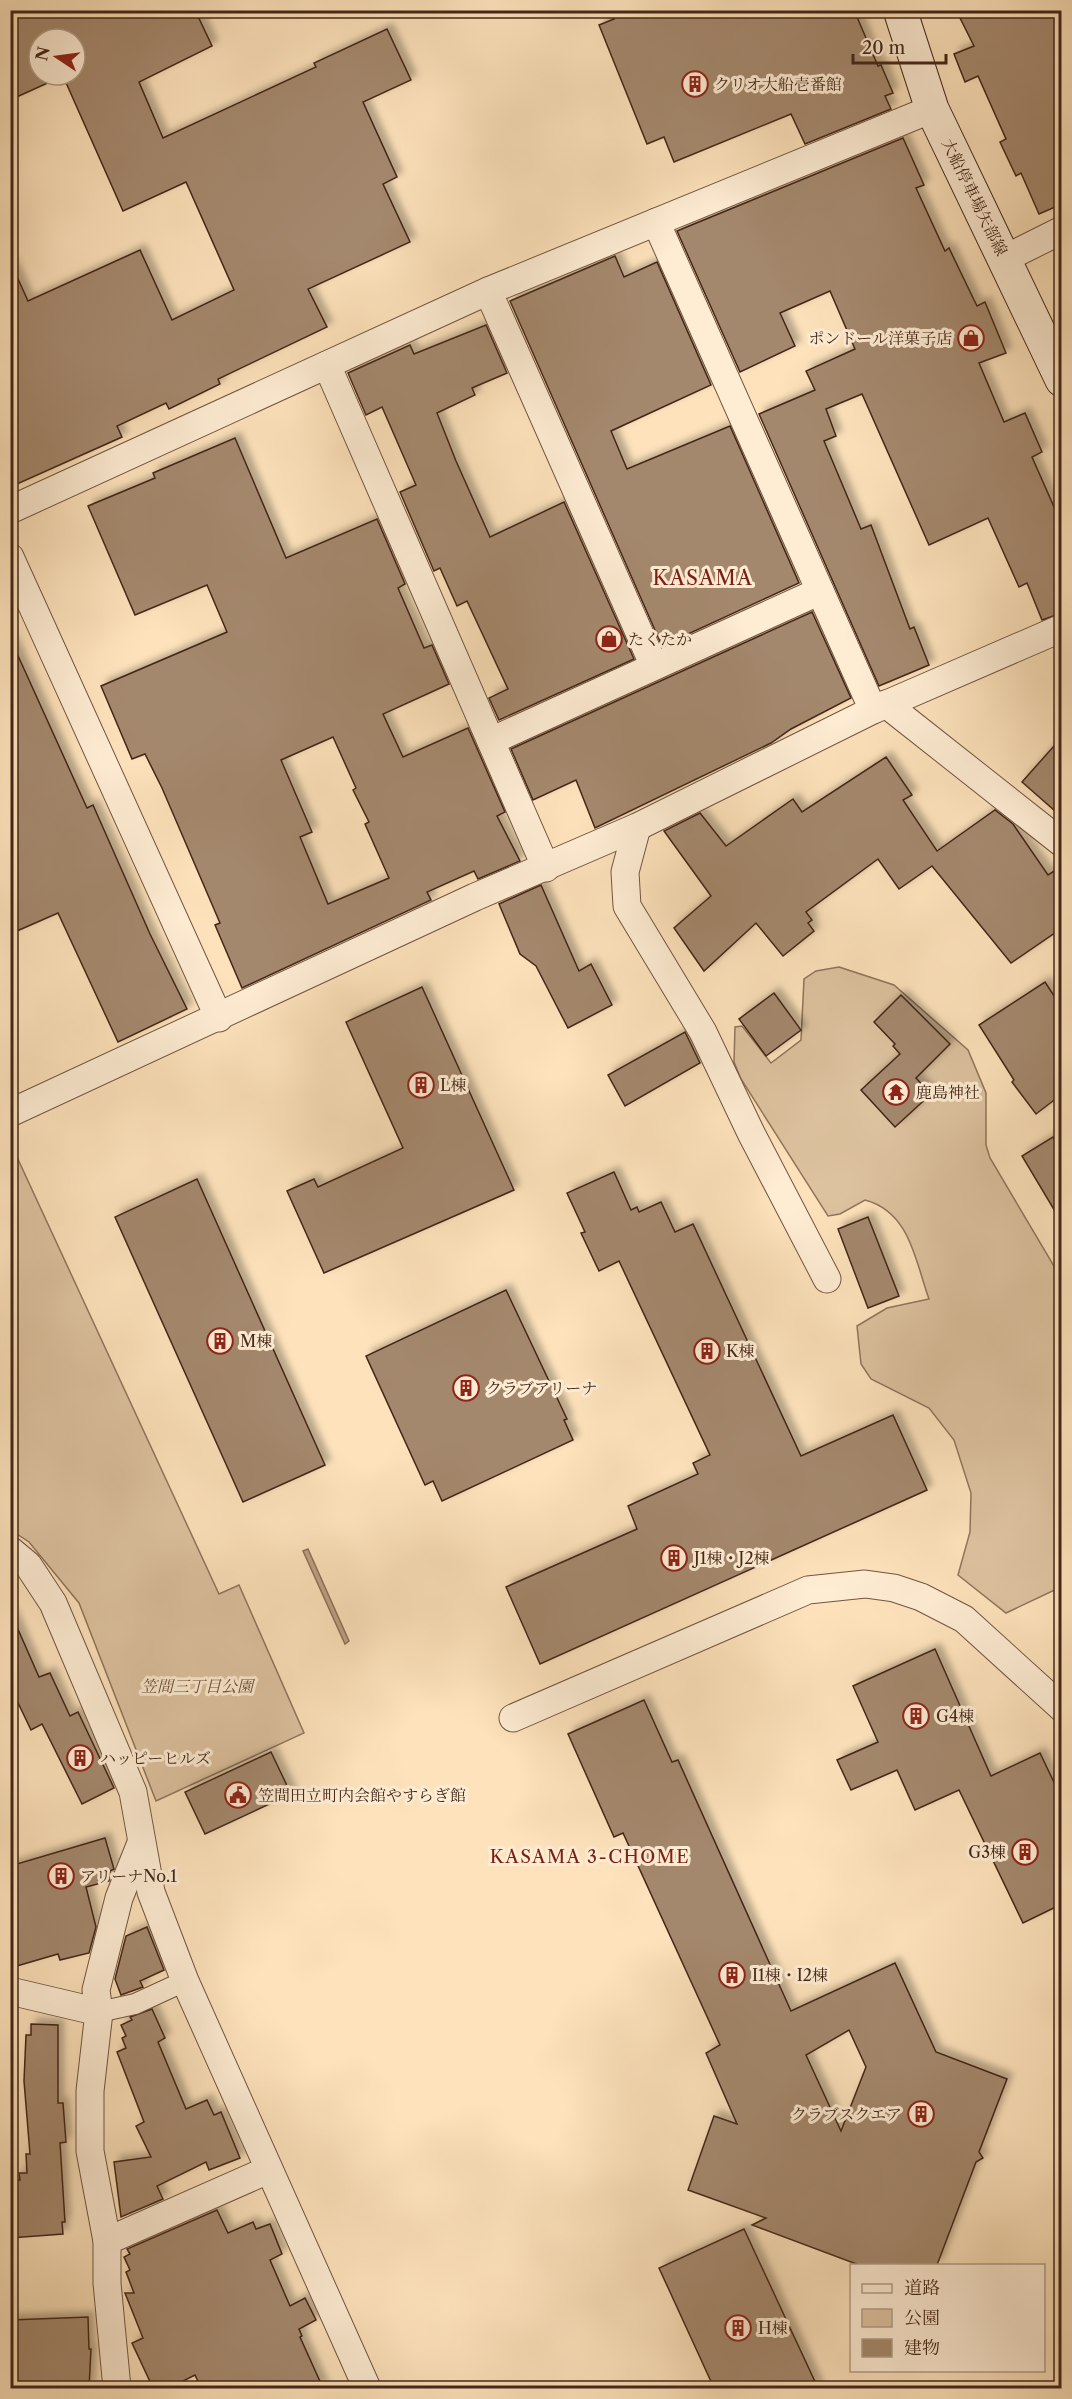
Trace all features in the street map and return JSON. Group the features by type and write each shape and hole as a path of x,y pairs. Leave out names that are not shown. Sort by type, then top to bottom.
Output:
{"main road":[{"name":"大船停車場矢部線","path":"900,10 932,109 1062,380"}],"street":[{"path":"10,510 488,291 932,109"},
{"path":"656,222 820,591 879,707 1062,843"},
{"path":"1005,259 1062,230"},
{"path":"488,291 654,666"},
{"path":"327,365 546,868"},
{"path":"10,557 219,1018"},
{"path":"491,741 820,591"},
{"path":"10,1113 219,1018 474,897 637,827 879,707 1062,628"},
{"path":"637,827 626,873 627,906 703,1032 751,1133 826,1279"},
{"path":"10,1550 28,1565 53,1603 133,1792 151,1892 185,1981 367,2388"},
{"path":"513,1718 808,1590 865,1584 894,1588 921,1597 964,1619 1062,1708"},
{"path":"117,2388 106,2283 107,2241 90,2151 90,2091 99,2012 96,1990 119,1898 141,1841"},
{"path":"10,1991 99,2012 135,2004 185,1981"},
{"path":"107,2241 268,2170"}],"green space":[{"path":"839,967 894,985 968,1050 986,1093 986,1145 990,1158 1061,1278 1061,1587 1006,1613 958,1575 970,1532 971,1493 954,1440 929,1408 871,1379 861,1364 857,1326 887,1308 929,1299 909,1239 892,1215 880,1206 865,1200 840,1214 828,1216 741,1079 734,1062 735,1027 742,1026 771,1063 801,1040 804,979 816,971"},
{"name":"笠間三丁目公園","path":"10,1142 219,1594 239,1585 304,1733 156,1801 79,1603 29,1542 11,1530"}],"shaded area":[{"path":"308,1549 349,1641 345,1644 303,1551"}],"building":[{"path":"10,10 195,10 212,46 139,82 163,138 316,67 314,63 387,29 411,80 363,102 397,177 383,184 410,242 308,289 327,327 218,379 220,384 169,409 166,403 117,426 122,437 17,484 10,469 10,261 28,301 140,250 172,320 234,290 186,182 123,211 68,87 87,87 87,27 27,27 27,87 39,87 10,100"},
{"path":"610,10 854,10 878,66 881,65 893,93 885,96 891,109 805,144 791,114 674,162 664,137 647,144 599,25 614,19"},
{"path":"956,10 1051,10 1062,32 1062,204 1039,214 1021,173 1016,176 1000,142 1006,139 978,76 965,82 954,54 974,46"},
{"path":"903,138 924,185 916,188 945,251 949,248 977,306 985,302 1006,353 979,363 1004,422 1025,413 1042,452 1032,457 1062,525 1062,613 1042,620 1027,583 1019,587 988,518 929,545 862,394 826,409 836,436 824,441 861,529 871,525 910,629 914,627 929,665 879,686 759,414 815,390 806,371 855,349 830,291 780,313 795,346 740,372 677,231"},
{"path":"615,256 624,277 657,262 711,385 611,431 627,469 730,426 799,583 662,646 510,301"},
{"path":"486,325 507,373 472,388 475,395 437,413 456,461 490,537 564,502 634,659 499,720 489,698 508,689 467,601 457,606 440,568 434,571 400,492 416,485 382,407 366,415 348,373 410,345 414,354"},
{"path":"235,438 286,558 377,519 405,584 398,588 424,648 432,645 449,684 383,714 403,757 468,728 505,812 497,816 520,861 478,879 474,871 427,892 431,900 242,988 215,925 220,923 162,788 145,754 132,759 101,686 227,632 207,585 135,615 88,506 155,478 153,473","holes":["333,737 356,788 353,790 369,822 365,824 389,878 328,904 300,837 312,832 281,760"]},
{"path":"812,612 851,698 791,729 771,743 595,828 576,780 533,800 511,749"},
{"path":"10,638 87,808 93,805 150,934 187,1009 118,1042 58,913 10,934"},
{"path":"1062,737 1062,817 1022,782"},
{"path":"886,757 912,795 903,800 937,851 995,810 1013,824 1048,875 1062,866 1062,928 1011,963 932,866 899,889 878,859 806,912 812,920 808,923 814,931 783,956 756,923 704,971 674,928 711,896 664,831 700,813 726,846 793,799 802,812"},
{"path":"541,885 579,971 591,964 612,1005 568,1028 536,966 520,954 499,904"},
{"path":"1045,982 1062,1008 1062,1094 1036,1114 1012,1082 1014,1080 979,1025"},
{"name":"L棟","path":"422,987 514,1190 324,1273 287,1191 314,1179 318,1187 403,1148 346,1022"},
{"path":"774,993 801,1030 766,1056 739,1019"},
{"path":"901,995 950,1044 916,1078 931,1094 895,1127 861,1090 900,1054 893,1046 895,1044 874,1022"},
{"path":"685,1032 700,1063 625,1106 608,1075"},
{"path":"1053,1137 1062,1151 1062,1223 1022,1156"},
{"path":"614,1172 631,1210 637,1207 639,1212 661,1202 675,1232 693,1224 801,1456 893,1415 927,1490 540,1664 506,1587 637,1529 628,1506 698,1474 693,1463 710,1455 619,1261 599,1271 581,1233 585,1232 567,1193"},
{"name":"M棟","path":"197,1179 325,1465 243,1502 115,1217"},
{"path":"868,1217 899,1296 868,1308 838,1229"},
{"name":"クラブアリーナ","path":"506,1290 567,1419 564,1420 573,1440 442,1501 433,1481 425,1485 366,1356"},
{"path":"10,1611 39,1677 50,1673 70,1716 78,1712 114,1788 82,1804 42,1724 31,1730 10,1686"},
{"path":"935,1649 991,1776 1040,1753 1062,1799 1062,1904 1023,1923 959,1790 915,1810 897,1770 851,1790 837,1760 878,1742 853,1686"},
{"path":"644,1700 672,1762 678,1760 791,2011 895,1963 936,2052 1007,2079 979,2152 983,2158 976,2162 937,2264 856,2264 752,2225 766,2218 688,2190 714,2116 737,2124 706,2053 720,2045 623,1833 614,1837 568,1734","holes":["849,2030 866,2067 841,2131 806,2055"]},
{"path":"271,1752 291,1794 205,1834 185,1792"},
{"path":"105,1838 114,1869 110,1871 109,1881 86,1887 96,1927 89,1953 60,1960 58,1954 10,1968 10,1866"},
{"path":"147,1927 164,1970 140,1981 143,1987 121,1995 115,1979 126,1936"},
{"path":"152,2009 165,2038 158,2042 186,2109 207,2100 214,2115 221,2112 240,2158 209,2170 206,2162 157,2186 163,2199 121,2217 114,2162 151,2157 136,2126 144,2122 117,2052 126,2048 122,2038 126,2036 121,2025 132,2020 130,2017"},
{"path":"31,2024 58,2025 58,2103 63,2103 66,2142 60,2143 65,2222 62,2222 63,2234 10,2238 10,2188 13,2188 13,2180 20,2180 19,2173 27,2173 26,2154 30,2154 24,2081 26,2035 31,2035"},
{"path":"217,2210 228,2233 253,2222 256,2229 270,2224 282,2254 270,2260 290,2306 305,2298 316,2320 299,2329 302,2336 300,2337 323,2388 201,2388 195,2375 169,2388 153,2388 132,2343 143,2338 125,2293 134,2293 126,2272 130,2270 124,2257 130,2254 127,2249"},
{"name":"H棟","path":"744,2229 818,2388 714,2388 659,2268"},
{"path":"88,2317 89,2349 91,2349 89,2388 10,2387 10,2320"}],"place":[{"name":"クリオ大船壱番館","path":"695,84"},
{"name":"ポンドール洋菓子店","path":"971,338"},
{"name":"たくたか","path":"609,639"},
{"name":"L棟","path":"421,1085"},
{"name":"鹿島神社","path":"896,1092"},
{"name":"M棟","path":"220,1341"},
{"name":"K棟","path":"707,1351"},
{"name":"クラブアリーナ","path":"466,1388"},
{"name":"J1棟・J2棟","path":"674,1558"},
{"name":"G4棟","path":"916,1716"},
{"name":"ハッピーヒルズ","path":"80,1758"},
{"name":"笠間田立町内会館やすらぎ館","path":"238,1795"},
{"name":"G3棟","path":"1025,1852"},
{"name":"アリーナNo.1","path":"61,1876"},
{"name":"I1棟・I2棟","path":"732,1975"},
{"name":"クラブスクエア","path":"921,2114"},
{"name":"H棟","path":"738,2328"}],"district":[{"name":"KASAMA","path":"703,578"},
{"name":"KASAMA 3-CHOME","path":"590,1857"}]}
